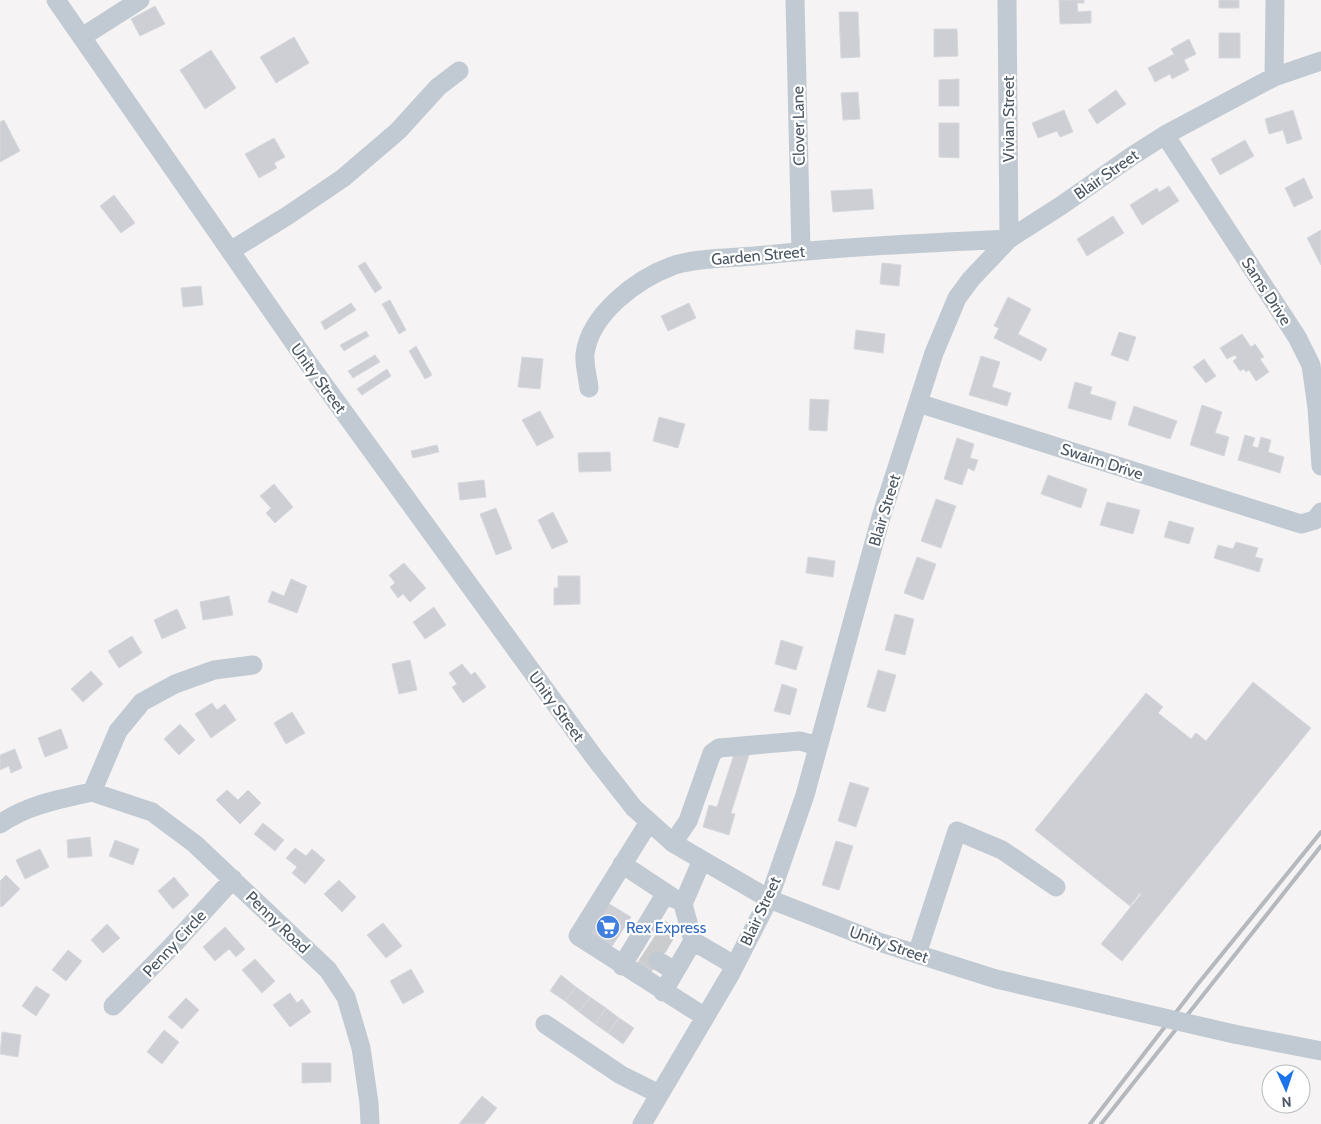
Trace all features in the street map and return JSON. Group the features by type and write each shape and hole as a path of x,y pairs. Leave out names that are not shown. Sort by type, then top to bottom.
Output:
{"street":[{"name":"Unity Street","path":"56,0 306,360 594,757 634,808 673,843 769,899 878,942 996,980 1234,1034 1321,1050"},
{"path":"82,37 140,0"},
{"name":"Clover Lane","path":"795,0 801,251"},
{"name":"Vivian Street","path":"1008,0 1009,239"},
{"path":"1274,77 1275,0"},
{"name":"Blair Street","path":"645,1122 659,1094 705,1018 769,899 804,795 881,517 934,353 957,298 971,279 1009,239 1165,135 1274,77 1321,61"},
{"path":"230,251 287,216 343,178 398,132 438,86 459,71"},
{"name":"Sams Drive","path":"1165,135 1297,337 1311,365 1317,408 1321,466"},
{"name":"Garden Street","path":"589,388 585,355 594,328 618,299 652,274 674,265 801,251 1009,239"},
{"name":"Swaim Drive","path":"918,402 1286,520 1301,524 1315,520 1321,512"},
{"path":"0,824 15,814 29,808 92,792 118,731 142,702 175,684 214,670 253,666"},
{"path":"673,843 688,821 712,753 715,750 719,748 800,741 818,746"},
{"name":"Penny Road","path":"92,792 152,812 195,844 328,970 346,997 361,1048 370,1124"},
{"path":"649,822 578,936 705,1018"},
{"path":"917,954 957,831 1002,850 1056,886"},
{"path":"622,966 670,941 682,904 702,860"},
{"path":"622,864 682,904"},
{"name":"Penny Circle","path":"113,1006 172,946 233,879"},
{"path":"663,992 675,971 670,941 666,893"},
{"path":"670,941 734,965"},
{"path":"646,953 675,971"},
{"path":"546,1024 621,1075 659,1094"}],"building":[{"path":"1059,0 1084,0 1084,3 1077,3 1078,12 1091,11 1091,23 1060,24"},
{"path":"1219,0 1239,0 1239,8 1219,8"},
{"path":"155,6 165,24 140,36 131,19"},
{"path":"839,12 858,12 860,57 841,58"},
{"path":"934,29 957,29 958,56 934,57"},
{"path":"1219,33 1240,33 1240,58 1219,58"},
{"path":"294,37 309,63 276,83 260,57"},
{"path":"1189,39 1196,54 1184,60 1189,70 1172,79 1170,74 1155,82 1148,68 1174,54 1171,49"},
{"path":"211,50 236,88 205,109 180,70"},
{"path":"959,79 959,106 939,106 939,80"},
{"path":"1116,90 1126,104 1097,124 1088,110"},
{"path":"858,92 860,119 843,120 841,93"},
{"path":"1064,110 1073,132 1060,137 1057,131 1038,138 1032,123"},
{"path":"1293,110 1302,139 1287,144 1283,130 1269,134 1265,119"},
{"path":"4,120 20,151 0,162 0,122"},
{"path":"939,123 959,123 959,158 939,157"},
{"path":"274,138 285,157 274,163 277,168 259,178 245,154"},
{"path":"1245,140 1254,156 1220,175 1211,159"},
{"path":"1304,178 1313,198 1294,207 1285,188"},
{"path":"1169,186 1179,201 1142,225 1130,205 1157,188 1159,192"},
{"path":"872,189 874,209 833,212 831,191"},
{"path":"114,195 135,223 121,233 100,206"},
{"path":"1113,216 1124,233 1087,256 1077,239"},
{"path":"1321,230 1321,265 1307,238"},
{"path":"365,262 382,288 375,293 358,266"},
{"path":"882,263 901,265 899,286 880,284"},
{"path":"201,286 203,305 183,307 181,288"},
{"path":"1008,297 1031,309 1018,334 1047,349 1041,361 994,338 999,328 994,326"},
{"path":"390,300 406,330 399,334 382,304"},
{"path":"351,303 356,310 325,330 321,322"},
{"path":"689,303 696,318 668,331 661,316"},
{"path":"856,330 885,334 883,353 854,349"},
{"path":"366,331 369,336 344,351 340,345"},
{"path":"1119,332 1136,337 1128,361 1111,355"},
{"path":"1242,334 1251,347 1255,344 1264,357 1260,359 1269,372 1256,381 1249,370 1246,372 1244,369 1240,371 1233,361 1237,358 1235,355 1227,359 1220,348"},
{"path":"416,346 432,375 425,379 409,351"},
{"path":"375,355 380,362 353,378 348,371"},
{"path":"981,356 1000,362 992,387 1011,393 1007,406 969,395"},
{"path":"522,357 543,359 540,389 518,387"},
{"path":"1204,359 1216,376 1206,383 1193,367"},
{"path":"387,369 391,376 362,395 357,389"},
{"path":"1075,382 1092,387 1090,394 1116,402 1111,420 1068,408"},
{"path":"810,399 829,400 827,431 809,430"},
{"path":"1202,405 1222,412 1215,433 1229,437 1224,456 1190,445"},
{"path":"1134,406 1177,421 1170,439 1128,425"},
{"path":"540,411 554,437 537,446 522,420"},
{"path":"659,417 685,424 678,448 653,441"},
{"path":"1245,435 1255,438 1252,446 1258,448 1261,437 1271,440 1268,452 1284,457 1280,473 1238,460"},
{"path":"957,438 974,444 970,458 978,460 974,471 968,468 962,485 944,479"},
{"path":"437,445 439,452 413,458 411,451"},
{"path":"610,452 611,471 579,472 578,453"},
{"path":"1048,475 1087,489 1081,508 1041,494"},
{"path":"484,480 486,497 460,500 458,483"},
{"path":"274,484 293,507 275,523 266,513 271,508 260,496"},
{"path":"936,499 956,506 941,548 921,541"},
{"path":"1107,502 1140,510 1133,534 1100,525"},
{"path":"496,508 512,549 496,555 480,514"},
{"path":"553,512 568,542 552,549 538,520"},
{"path":"1169,521 1194,528 1189,544 1164,537"},
{"path":"1236,542 1258,548 1255,557 1263,559 1259,572 1214,558 1218,545 1233,549"},
{"path":"808,557 835,561 833,577 806,573"},
{"path":"917,557 936,564 923,600 904,593"},
{"path":"404,563 426,588 410,602 403,594 398,598 390,587 395,583 389,575"},
{"path":"558,576 580,576 580,604 554,605 554,588 558,588"},
{"path":"291,579 307,586 297,613 268,602 272,591 284,596"},
{"path":"229,596 233,615 203,620 200,602"},
{"path":"434,607 446,625 425,639 413,622"},
{"path":"177,609 186,628 162,639 154,620"},
{"path":"895,614 914,619 905,655 885,650"},
{"path":"132,636 142,653 119,668 108,651"},
{"path":"781,640 803,647 796,670 775,664"},
{"path":"410,660 417,690 399,694 392,664"},
{"path":"462,664 471,675 475,672 486,687 463,703 452,687 457,684 449,673"},
{"path":"878,670 896,675 885,712 867,707"},
{"path":"91,671 103,684 83,702 71,689"},
{"path":"1253,682 1311,728 1122,961 1101,944 1141,894 1130,906 1035,830 1146,693 1163,707 1158,713 1191,739 1196,733 1206,741"},
{"path":"782,684 797,689 790,715 774,711"},
{"path":"212,703 217,710 225,704 236,720 211,738 195,714"},
{"path":"292,712 305,733 286,744 274,723"},
{"path":"180,724 195,740 179,755 164,739"},
{"path":"61,729 68,748 45,757 38,738"},
{"path":"15,749 22,768 11,773 9,766 0,770 0,755"},
{"path":"735,751 749,755 731,813 735,814 729,835 703,827 709,805 717,807"},
{"path":"850,782 869,788 856,827 838,821"},
{"path":"227,790 238,800 248,790 261,803 240,824 216,800"},
{"path":"263,823 284,840 275,851 254,834"},
{"path":"90,837 92,856 68,858 67,840"},
{"path":"115,840 139,849 133,865 109,856"},
{"path":"836,841 853,846 839,890 822,885"},
{"path":"295,848 306,856 312,849 325,860 305,884 292,873 297,867 286,858"},
{"path":"40,849 49,867 25,879 16,860"},
{"path":"6,875 20,889 2,907 0,906 0,881"},
{"path":"174,877 189,895 173,909 158,891"},
{"path":"339,880 356,897 342,912 324,894"},
{"path":"606,902 631,917 611,948 587,933"},
{"path":"665,921 679,930 648,977 634,968"},
{"path":"383,923 402,946 386,958 367,935"},
{"path":"107,924 120,938 103,953 91,940"},
{"path":"225,927 245,949 236,957 229,949 215,961 203,947"},
{"path":"68,950 82,961 66,981 52,970"},
{"path":"255,959 275,981 262,993 242,970"},
{"path":"411,969 424,992 403,1004 390,981"},
{"path":"561,975 576,987 565,1001 550,991"},
{"path":"36,986 50,995 36,1016 22,1006"},
{"path":"576,987 590,997 579,1012 565,1001"},
{"path":"290,993 297,1003 302,999 311,1012 290,1027 273,1005"},
{"path":"590,997 606,1008 595,1024 579,1012"},
{"path":"186,998 199,1010 182,1029 168,1017"},
{"path":"606,1008 619,1018 608,1033 595,1024"},
{"path":"619,1018 634,1028 623,1044 608,1033"},
{"path":"164,1030 179,1042 162,1064 147,1052"},
{"path":"2,1032 21,1035 18,1057 0,1054"},
{"path":"302,1063 331,1063 331,1082 302,1083"},
{"path":"482,1096 497,1108 484,1124 459,1124"}],"tunnel":[{"path":"655,936 670,945"},
{"path":"645,952 658,961"}],"railway":[{"path":"1090,1124 1197,985 1321,832"},
{"path":"1101,1124 1321,846"}],"place":[{"name":"Rex Express","path":"608,927"}]}
